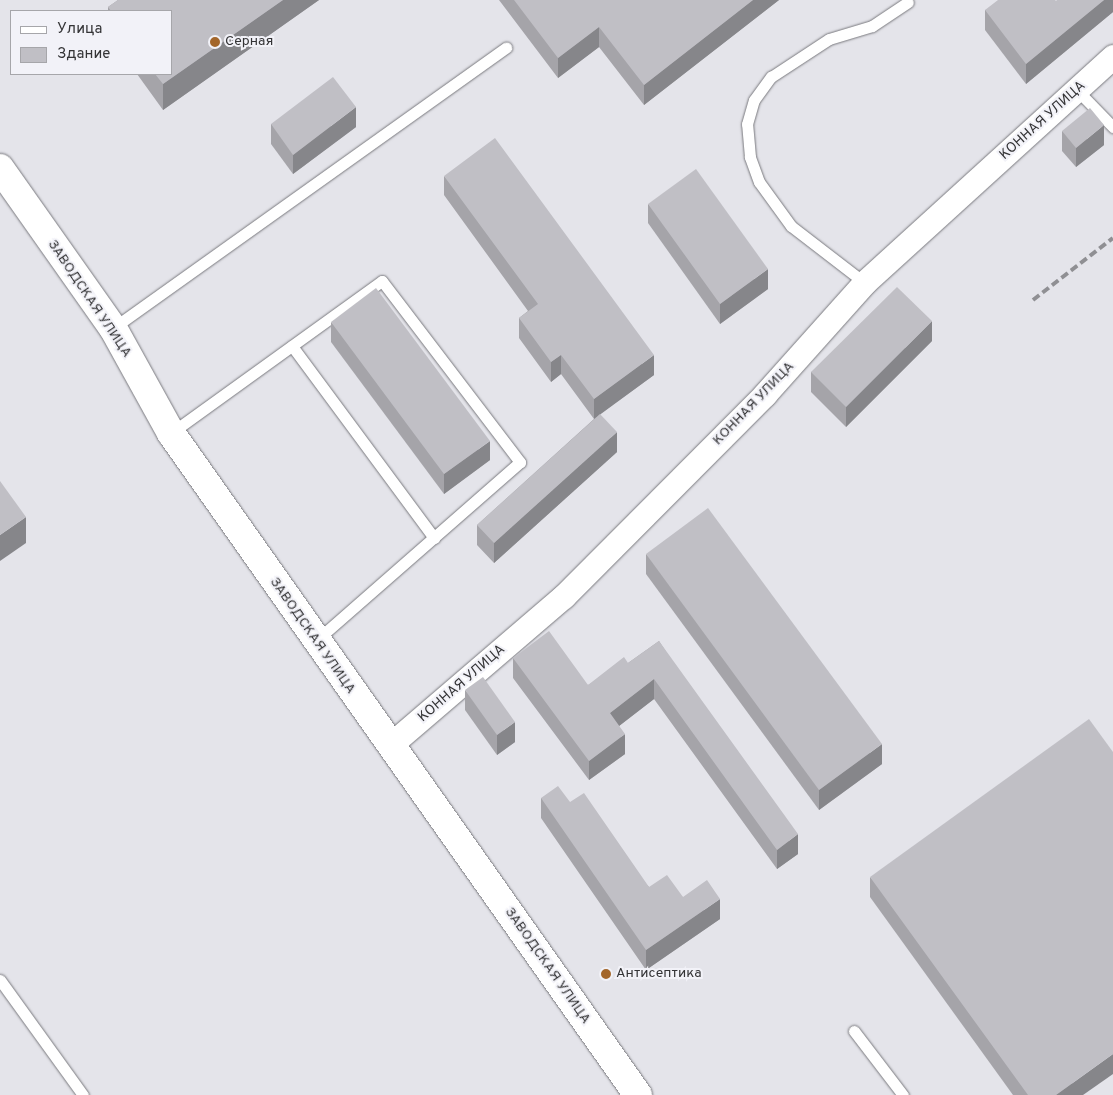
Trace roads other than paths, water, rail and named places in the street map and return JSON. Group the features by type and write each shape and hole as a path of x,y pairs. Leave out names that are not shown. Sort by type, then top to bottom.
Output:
{"street":[{"name":"КОННАЯ УЛИЦА","path":"390,746 564,596 765,395 865,282 1113,57"},
{"name":"ЗАВОДСКАЯ УЛИЦА","path":"0,168 113,328 171,433 638,1095"}],"lane":[{"path":"865,282 786,219 759,182 750,157 748,124 754,100 771,77 829,39 872,26 908,2"},
{"path":"113,328 506,48"},
{"path":"1076,90 1113,127"},
{"path":"171,433 382,281 520,462 316,641"},
{"path":"292,346 434,538"},
{"path":"0,980 82,1095"},
{"path":"854,1031 903,1095"}],"railway":[{"path":"1033,300 1113,238"}],"place":[{"name":"Серная","path":"215,42"},
{"name":"Антисептика","path":"606,974"}]}
